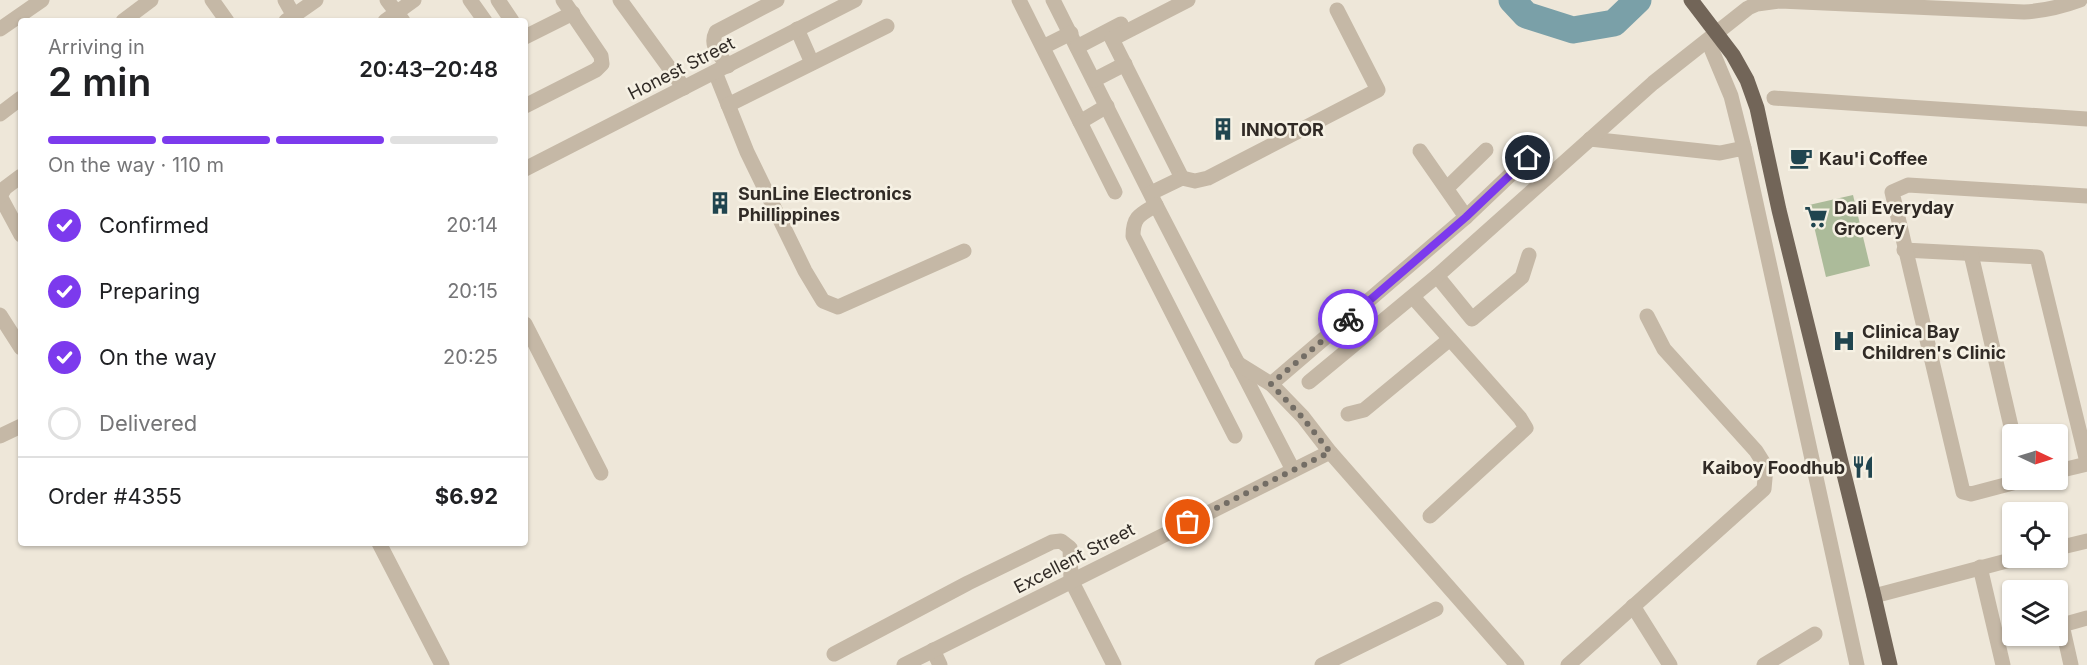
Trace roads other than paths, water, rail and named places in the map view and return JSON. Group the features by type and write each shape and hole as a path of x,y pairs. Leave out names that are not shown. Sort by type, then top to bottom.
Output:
{"main road":[{"path":"1694,4 1713,37 1747,80 1757,108 1779,210 1890,665"}],"street":[{"path":"127,18 151,0"},
{"path":"212,0 225,18"},
{"path":"285,0 290,18 316,0"},
{"path":"387,0 395,18 414,0"},
{"path":"470,0 483,18"},
{"path":"498,0 510,18"},
{"path":"528,104 596,70 602,64 601,56 563,0"},
{"path":"620,0 684,88"},
{"path":"777,0 716,32 713,38 722,69 728,105 747,152 805,270 823,301 838,307 964,251"},
{"name":"Honest Street","path":"528,167 855,0"},
{"path":"1019,0 1115,192"},
{"path":"1054,0 1293,470"},
{"path":"1043,47 1074,40 1166,0"},
{"path":"1182,178 1112,39 1188,0"},
{"path":"1309,382 1413,297 1653,83 1748,8 1770,1 2024,12 2041,11 2080,0"},
{"path":"0,29 34,2"},
{"path":"1235,436 1133,236 1133,225 1154,199 1182,178 1195,181 1208,178 1378,90 1337,10"},
{"path":"528,36 573,13"},
{"path":"728,105 887,26"},
{"path":"797,29 812,63"},
{"path":"1713,37 1744,148 1857,665"},
{"path":"1094,80 1125,64"},
{"path":"1774,98 2087,119"},
{"path":"0,114 18,100"},
{"path":"1080,122 1107,106"},
{"path":"1590,139 1720,153 1744,148"},
{"path":"1447,188 1486,150"},
{"path":"1420,151 1466,217"},
{"path":"1271,384 1466,217 1528,158"},
{"path":"18,178 5,188 0,196 18,229"},
{"path":"2002,486 1971,494 1963,492 1892,192 1908,186 2087,196"},
{"path":"1904,250 2037,257 2087,463 2068,468"},
{"path":"1971,254 2010,424"},
{"path":"1437,276 1472,319 1522,277 1529,255"},
{"path":"1413,297 1520,418 1526,428 1430,516"},
{"path":"0,315 18,343"},
{"path":"1568,665 1764,489 1766,467 1756,451 1664,349 1647,316"},
{"path":"528,330 601,473"},
{"path":"1347,414 1364,410 1450,339"},
{"path":"1238,363 1271,384 1302,417 1517,665"},
{"path":"0,436 18,427"},
{"name":"Excellent Street","path":"904,665 1330,452"},
{"path":"834,654 968,583 1052,542 1060,541 1070,548 1071,580 1114,665"},
{"path":"2068,546 2087,541"},
{"path":"381,546 442,665"},
{"path":"1874,596 2002,562"},
{"path":"1980,567 2003,665"},
{"path":"1633,606 1670,665"},
{"path":"1323,665 1436,609"},
{"path":"2071,665 2062,625 2087,618"},
{"path":"1764,665 1815,634"},
{"path":"933,650 940,665"}],"waterway":[{"path":"1512,0 1526,15 1573,30 1614,23 1638,0"}],"place":[{"name":"INNOTOR","path":"1223,129"},
{"name":"Kau'i Coffee","path":"1801,158"},
{"name":"SunLine Electronics Phillippines","path":"720,203"},
{"name":"Dali Everyday Grocery","path":"1816,217"},
{"name":"Clinica Bay Children's Clinic","path":"1844,341"},
{"name":"Kaiboy Foodhub","path":"1863,467"}]}
